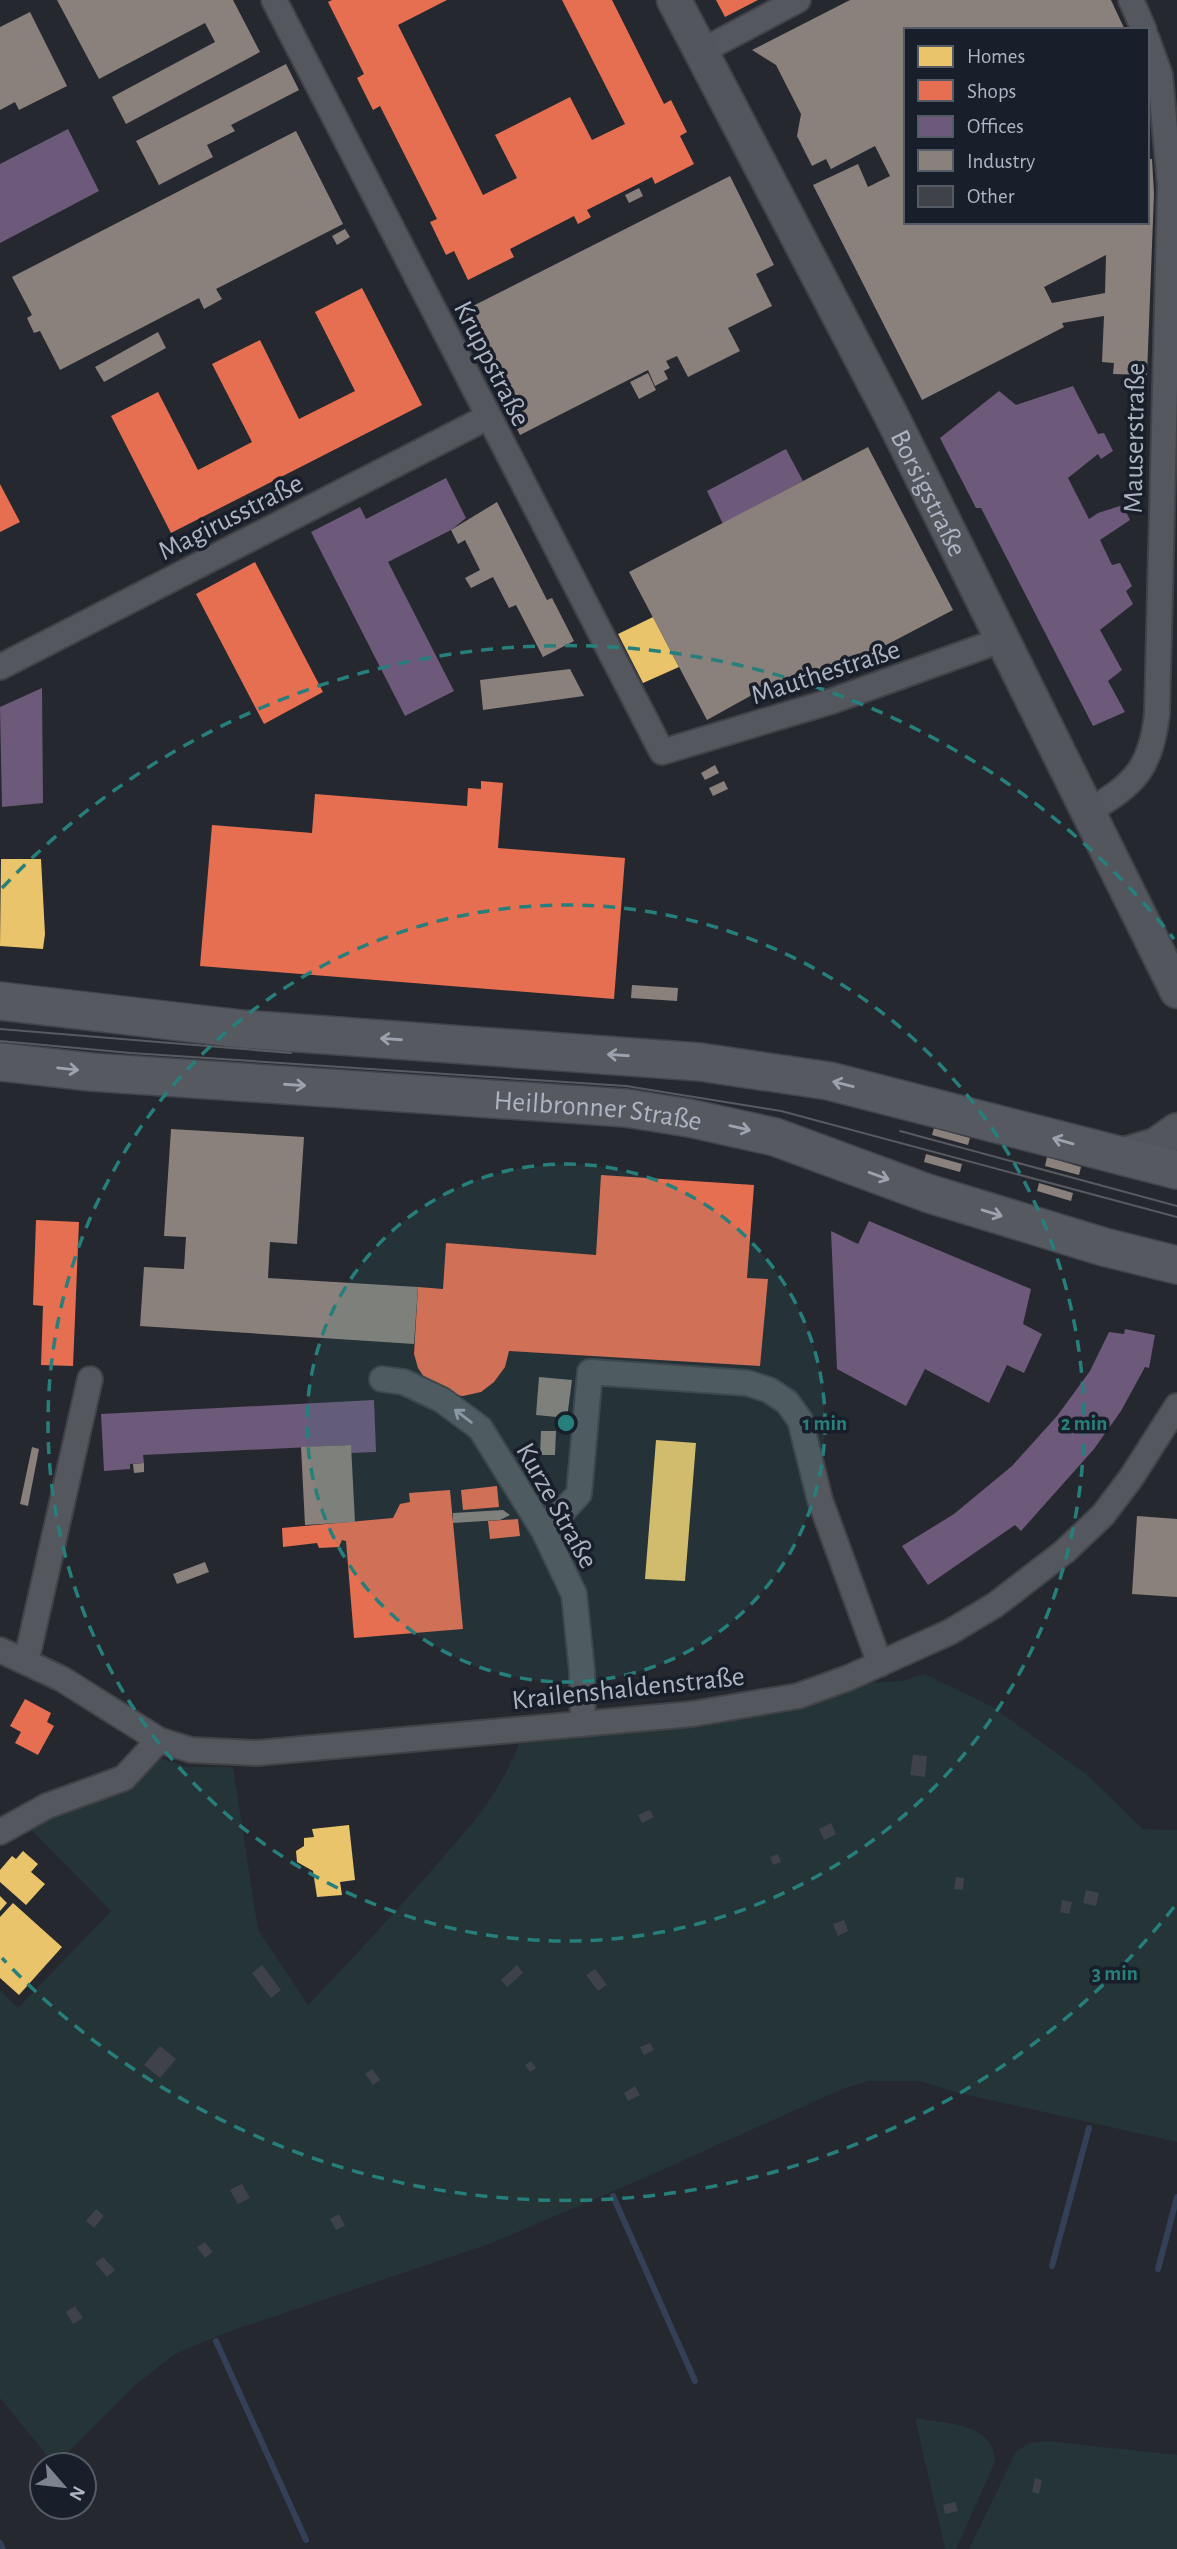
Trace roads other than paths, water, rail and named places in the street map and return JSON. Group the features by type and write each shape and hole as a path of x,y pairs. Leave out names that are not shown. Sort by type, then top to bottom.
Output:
{"main road":[{"name":"Borsigstraße","path":"674,0 1004,639 1177,991"},
{"name":"Heilbronner Straße","path":"0,1001 242,1029 700,1062 830,1081 1177,1170"},
{"name":"Heilbronner Straße","path":"0,1062 91,1072 626,1108 690,1118 775,1137 927,1193 1104,1247 1177,1265"},
{"path":"1118,1156 1156,1145 1177,1130"}],"street":[{"name":"Kruppstraße","path":"274,0 662,752"},
{"path":"700,52 798,0"},
{"path":"1131,0 1143,28"},
{"name":"Mauserstraße","path":"1089,811 1129,785 1144,767 1154,742 1157,714 1170,184 1160,75 1149,45"},
{"name":"Magirusstraße","path":"0,667 488,417"},
{"name":"Mauthestraße","path":"662,752 832,701 1004,639"},
{"path":"544,1531 579,1494 590,1372 747,1382 769,1390 787,1402 800,1420 820,1500 880,1664"},
{"path":"26,1662 90,1379"},
{"name":"Kurze Straße","path":"382,1380 404,1382 442,1400 480,1428 544,1531 574,1594 582,1671 583,1724"},
{"name":"Krailenshaldenstraße","path":"0,1650 62,1679 159,1740 191,1750 257,1753 583,1724 692,1714 798,1696 880,1664 950,1632 995,1605 1064,1552 1103,1515 1131,1478 1177,1406"},
{"path":"0,1832 47,1806 124,1778 159,1740"}],"waterway":[{"path":"1052,2266 1089,2128"},
{"path":"613,2196 695,2381"},
{"path":"1158,2269 1177,2197"},
{"path":"216,2341 306,2540"},
{"path":"0,2543 3,2549"}],"tram line":[{"path":"0,1029 291,1053"},
{"path":"0,1041 131,1053 626,1086 781,1111 1177,1217"},
{"path":"900,1131 1177,1206"}]}
